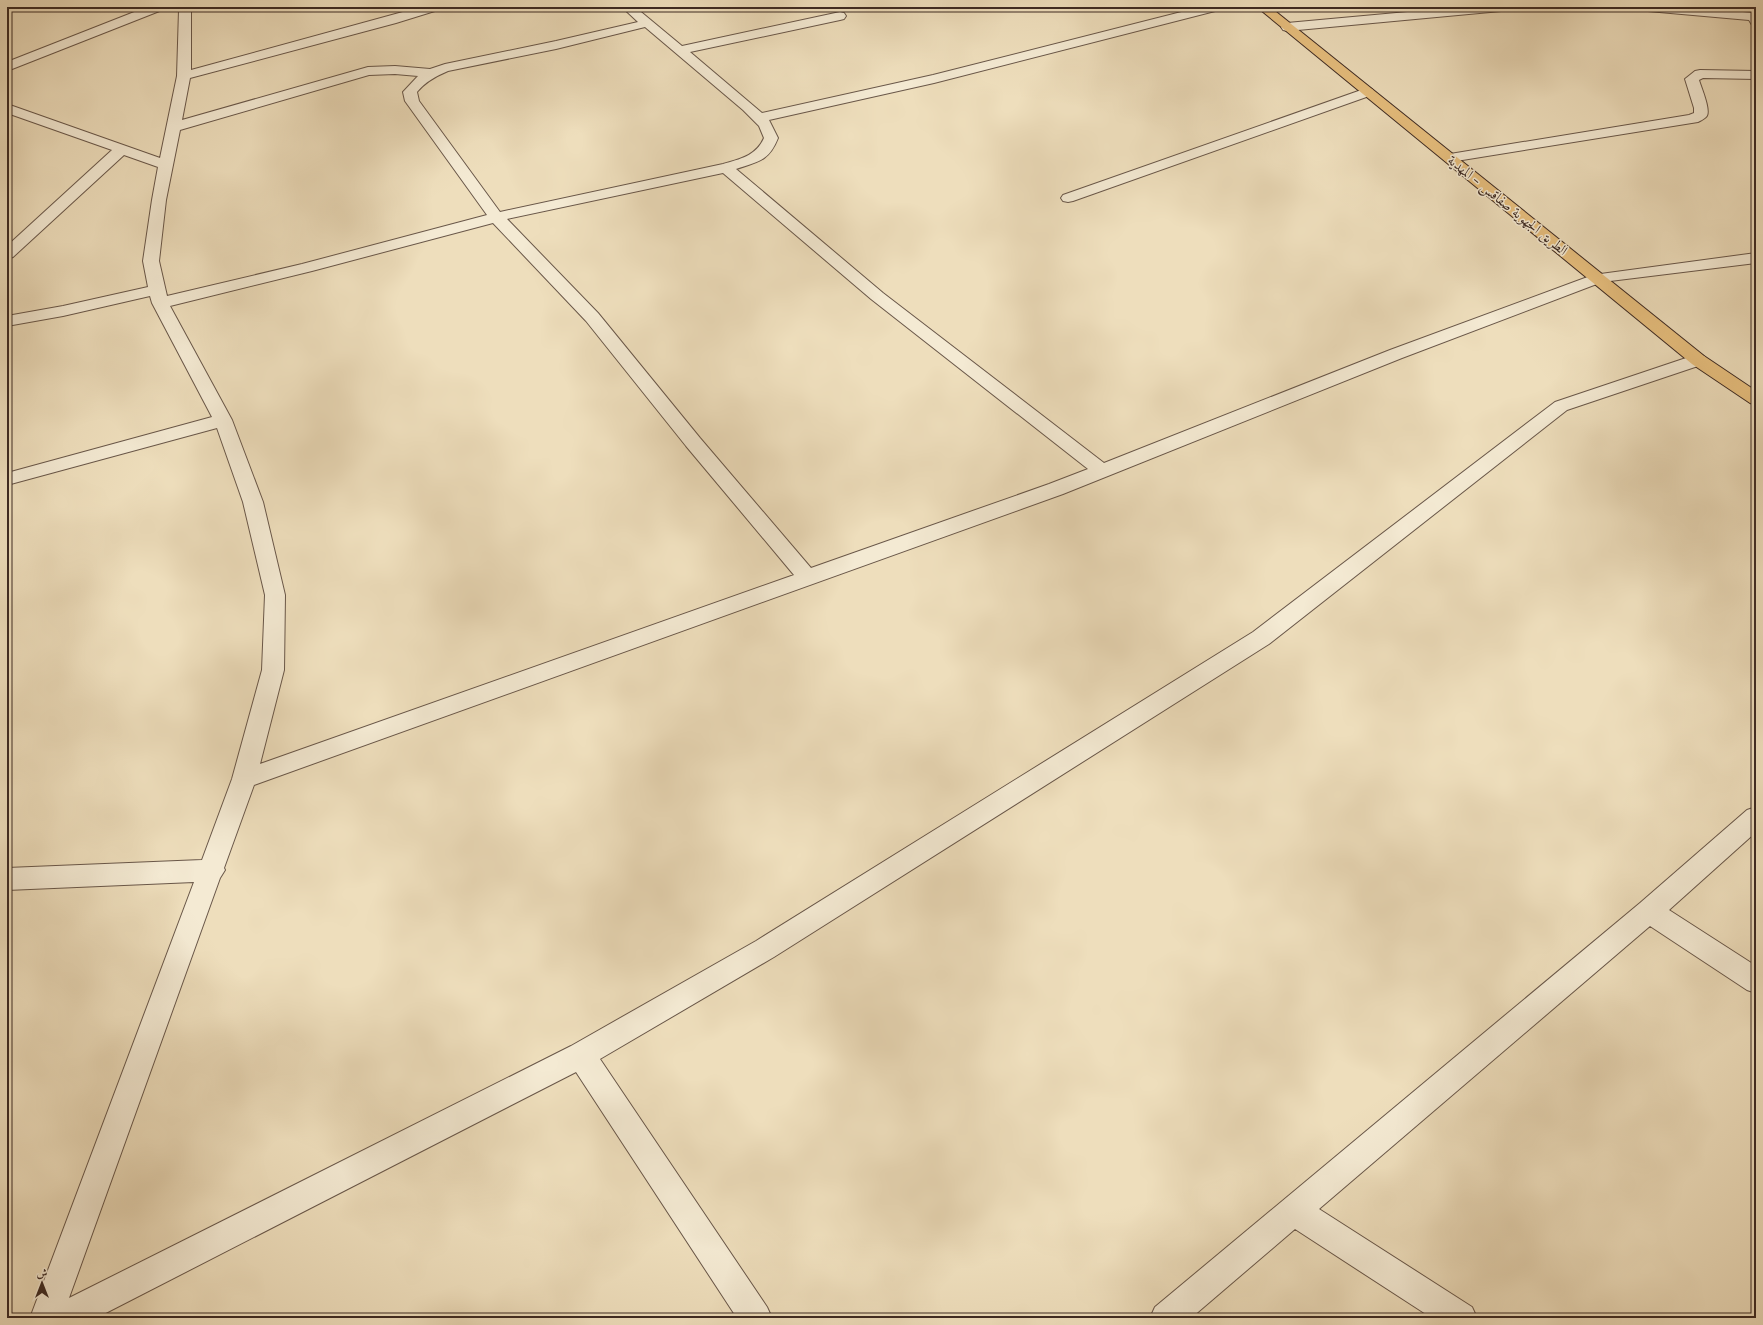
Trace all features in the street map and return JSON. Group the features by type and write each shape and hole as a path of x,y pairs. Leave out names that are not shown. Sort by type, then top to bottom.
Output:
{"main road":[{"name":"الطريق الجهوية صفاقس - المهدية","path":"1262,7 1698,360 1756,399"}],"street":[{"path":"7,67 158,7"},
{"path":"46,1318 212,870 244,779 273,670 275,595 253,502 223,420 158,297 151,261 159,200 184,76 186,7"},
{"path":"184,76 392,20 434,7"},
{"path":"7,321 158,297 306,268 496,217 726,168 751,160 766,150 771,138 765,124 760,118 628,7"},
{"path":"760,118 934,80 1215,7"},
{"path":"1287,27 1501,7"},
{"path":"1648,7 1755,19"},
{"path":"680,50 840,16"},
{"path":"648,23 556,45 445,68 431,73 417,82 410,92 412,100 496,217 592,317 693,442 807,577"},
{"path":"174,127 368,71 395,70 431,73"},
{"path":"1450,158 1693,119 1701,115 1701,108 1692,79 1700,74 1756,74"},
{"path":"1068,198 1367,92"},
{"path":"7,108 167,165"},
{"path":"7,254 122,149"},
{"path":"726,168 877,296 1102,471"},
{"path":"244,779 1056,489 1396,354 1598,278 1756,258"},
{"path":"63,1318 581,1055 766,949 1261,638 1561,406 1698,360"},
{"path":"7,479 223,420"},
{"path":"1166,1318 1649,911 1756,817"},
{"path":"7,879 212,870"},
{"path":"1649,911 1756,981"},
{"path":"581,1055 756,1318"},
{"path":"1293,1210 1461,1318"}]}
